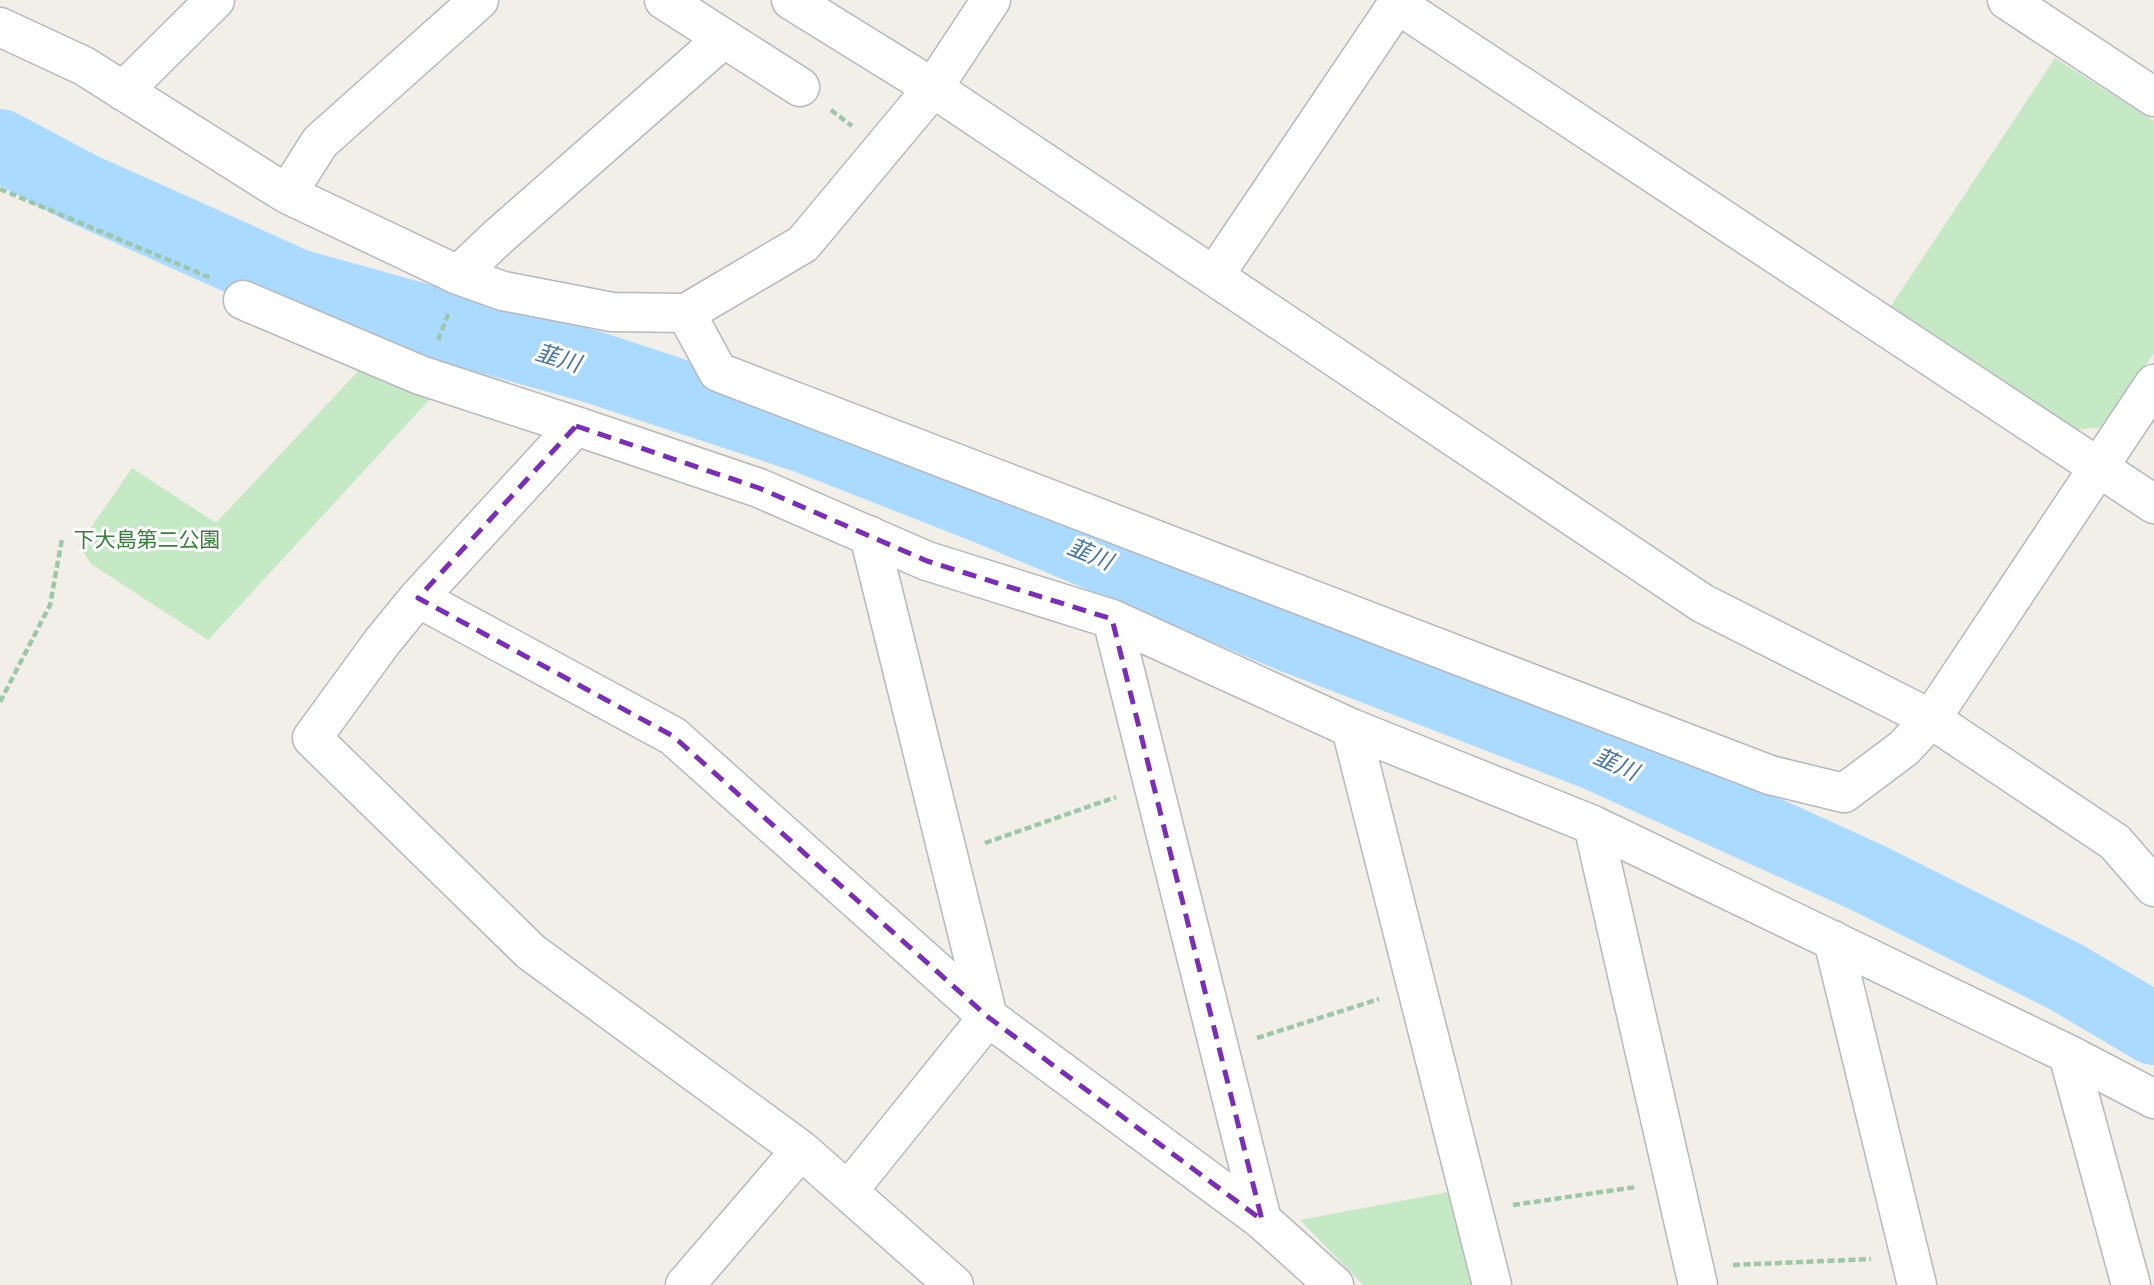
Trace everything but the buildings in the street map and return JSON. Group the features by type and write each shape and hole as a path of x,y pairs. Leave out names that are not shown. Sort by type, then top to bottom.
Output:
{"street":[{"path":"123,90 215,0"},
{"path":"287,194 320,142 479,0"},
{"path":"664,0 800,87"},
{"path":"791,0 933,88 1702,603 1931,719 2115,842 2154,887"},
{"path":"0,27 84,66 287,194 460,275 503,291 612,312 686,313 803,244 933,88 991,0"},
{"path":"2007,0 2151,88"},
{"path":"1214,276 1399,2 2154,503"},
{"path":"460,275 498,236 723,39"},
{"path":"243,300 424,376 760,488 927,561 1112,619 1351,728 1593,825 2068,1054 2154,1099"},
{"path":"686,313 718,372 1770,775 1844,793 1904,748 1931,719 2154,384"},
{"path":"576,426 418,598 382,642 312,738 531,952 801,1150 954,1285"},
{"path":"869,535 988,1017"},
{"path":"418,598 673,736 988,1017 1262,1220 1334,1285"},
{"path":"1112,619 1262,1220"},
{"path":"1351,728 1492,1285"},
{"path":"1593,825 1696,1276"},
{"path":"1833,940 1913,1271"},
{"path":"848,1191 988,1017"},
{"path":"2068,1054 2131,1285"},
{"path":"685,1285 801,1150"}],"path":[{"path":"800,87 882,149"},
{"path":"0,188 228,285 243,300"},
{"path":"424,376 460,275"},
{"path":"0,702 50,605 62,538"},
{"path":"949,855 1153,785"},
{"path":"1220,1050 1417,987"},
{"path":"1474,1211 1675,1181"},
{"path":"1696,1276 1913,1271"}],"highlighted area":[{"path":"576,426 759,488 927,561 1112,619 1262,1220 988,1017 673,736 418,598"}],"green space":[{"path":"2055,58 2154,121 2154,353 2103,427 2073,430 1891,306"},
{"name":"下大島第二公園","path":"361,368 430,399 208,640 91,564 79,545 132,468 216,523"},
{"path":"1448,1192 1475,1285 1363,1285 1300,1220"}],"waterway":[{"name":"韮川","path":"0,145 81,188 297,285 593,367 805,437 991,510 1295,638 1597,755 1866,877 2066,977 2154,1029"}]}
